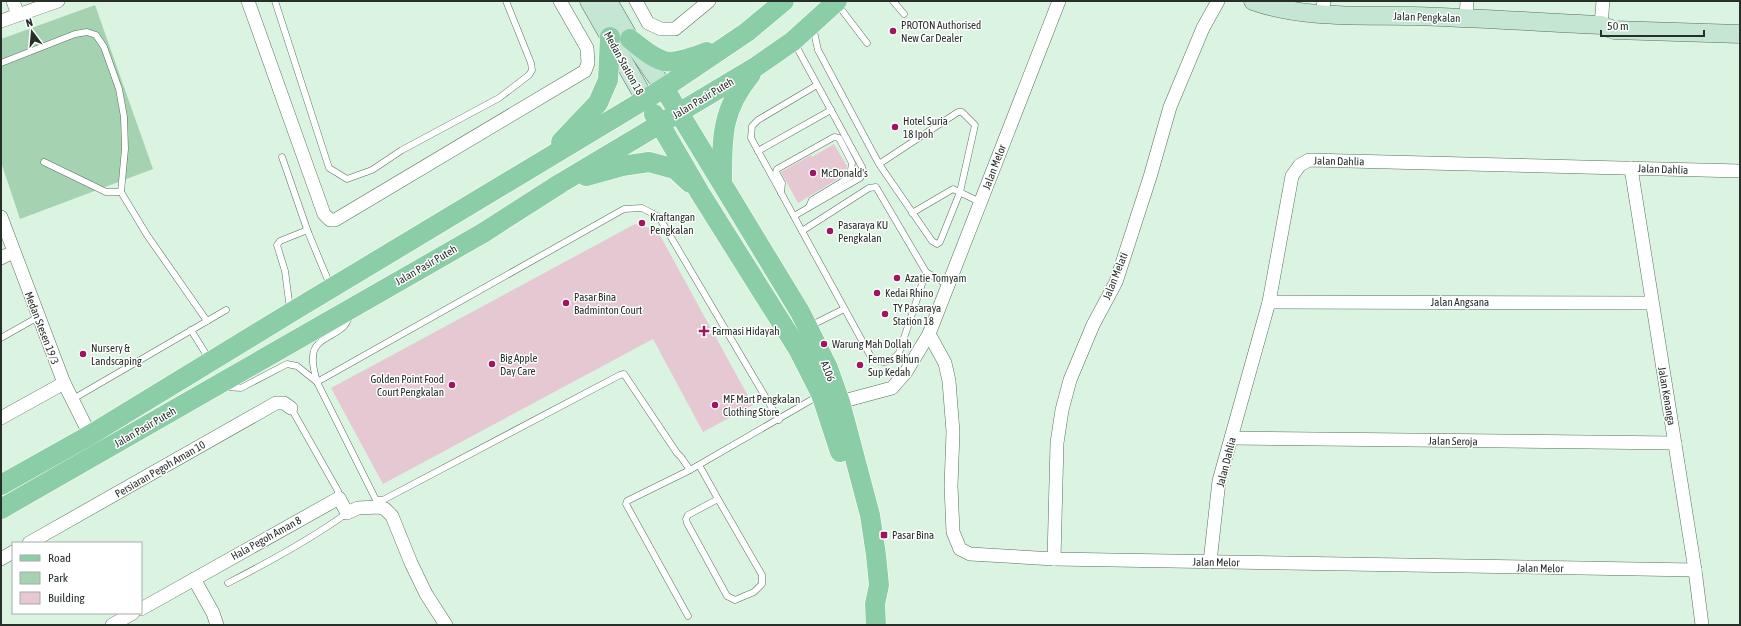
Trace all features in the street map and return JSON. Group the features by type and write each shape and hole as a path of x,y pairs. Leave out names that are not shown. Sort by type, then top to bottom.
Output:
{"main road":[{"name":"Jalan Pasir Puteh","path":"1,485 90,435 644,98 664,88 729,45 784,1"},
{"name":"Jalan Pasir Puteh","path":"1,509 217,386 354,305 483,233 561,183 757,66 793,41 836,1"},
{"path":"546,158 598,103 608,80 610,37"},
{"path":"630,39 647,53 666,62 693,58 729,45"},
{"path":"722,183 722,138 728,112 738,89 757,66"},
{"name":"Medan Station 18","path":"664,88 722,183 807,340"},
{"name":"Medan Station 18","path":"644,98 700,193"},
{"path":"561,183 622,166 649,162 676,169 700,193 807,340"},
{"name":"A106","path":"807,340 821,394 861,517 875,604"},
{"name":"A106","path":"807,340 828,368 840,402 870,514 879,585 875,604"},
{"path":"875,604 876,625"}],"street":[{"path":"13,1 18,15"},
{"path":"1,21 58,1"},
{"path":"248,1 324,214 330,220 339,219 585,71 588,63 587,48 560,1"},
{"name":"Medan Station 18","path":"589,1 644,98"},
{"name":"Medan Station 18","path":"608,1 630,39 664,88"},
{"path":"636,1 648,23 661,29 675,29 709,1"},
{"name":"Jalan Melor","path":"840,402 892,388 906,372 929,334 1059,1"},
{"name":"Jalan Melati","path":"1054,560 1057,443 1062,410 1070,380 1093,325 1116,282 1170,107 1203,28 1218,1"},
{"name":"Jalan Pengkalan","path":"1253,1 1272,8 1323,7 1467,9 1601,25 1614,30 1740,34"},
{"path":"1601,25 1602,1"},
{"name":"Jalan Pengkalan","path":"1601,25 1615,20 1740,24"},
{"name":"Jalan Dahlia","path":"1210,562 1219,481 1269,302 1292,176 1300,165 1309,160 1740,171"},
{"name":"Jalan Kenanga","path":"1631,168 1651,303 1695,570 1702,625"},
{"name":"Medan Stesen 19/3","path":"1,218 64,383 90,435"},
{"path":"1,258 13,252"},
{"name":"Jalan Angsana","path":"1269,302 1651,303"},
{"name":"Jalan Melor","path":"929,334 945,363 949,381 953,432 951,486 953,532 960,549 970,554 1054,560 1695,570"},
{"path":"1,418 64,383"},
{"name":"Persiaran Pegoh Aman 10","path":"31,542 276,403 284,402 291,408"},
{"name":"Jalan Seroja","path":"1232,438 1675,443"},
{"path":"339,498 347,513 358,508 379,506 385,509 392,516 411,563 426,594 446,625"},
{"name":"Hala Pegoh Aman 8","path":"142,608 339,498"},
{"path":"1,559 12,553"},
{"path":"194,579 214,613 217,625"},
{"path":"112,625 131,614"}],"lane":[{"path":"274,1 329,168 347,178 372,170 402,150 499,98 529,75 532,70 531,63 506,1"},
{"path":"836,1 867,43"},
{"path":"893,1 904,14"},
{"path":"812,23 818,50 879,164 932,241 937,244 940,242 960,192 976,126 962,112 958,112 879,164"},
{"path":"1,63 75,34 87,32 96,35 104,47 119,89 124,117 125,148 121,192 147,235 207,321"},
{"path":"793,41 864,173 860,178 794,216"},
{"path":"816,85 758,120 752,126 751,138 871,357 878,362 886,362 894,359 899,353 926,272"},
{"path":"758,151 831,110"},
{"path":"781,193 782,183 776,172 777,169 834,137 839,138 852,163 850,177 812,200 809,208"},
{"path":"282,157 308,232 331,288"},
{"path":"44,162 106,192 121,192"},
{"path":"802,231 869,188 876,187 926,272 948,286"},
{"path":"912,213 949,189 955,189 980,202"},
{"path":"316,382 624,209 642,208 659,217 779,420"},
{"path":"290,313 288,289 277,243 305,231 308,232"},
{"path":"354,305 345,326 321,342 314,349 312,356 316,382 376,500 383,500 624,374 676,453 681,457 690,470"},
{"path":"807,340 844,309"},
{"path":"73,399 226,310"},
{"path":"1,338 38,317"},
{"path":"192,330 210,362"},
{"path":"217,386 242,388 287,364 297,366 316,382"},
{"path":"688,616 626,504 627,501 698,466 779,420 821,394"},
{"path":"291,408 338,491 339,498"},
{"path":"698,466 718,499 762,575 762,584 754,592 735,600 727,596 686,519 688,515 718,499"},
{"path":"228,583 294,549 320,533 347,513"}],"green space":[{"path":"95,5 153,169 20,219 1,162 1,39"}],"building":[{"name":"McDonald's","path":"834,144 847,166 846,174 798,203 781,172 811,155 812,157"},
{"name":"Big Apple Day Care","path":"635,224 657,230 753,405 703,432 653,339 383,484 331,388"}],"place":[{"name":"PROTON Authorised New Car Dealer","path":"893,31"},
{"name":"Hotel Suria 18 Ipoh","path":"895,127"},
{"name":"McDonald's","path":"813,173"},
{"name":"Kraftangan Pengkalan","path":"642,223"},
{"name":"Pasaraya KU Pengkalan","path":"830,231"},
{"name":"Azatie Tomyam","path":"897,278"},
{"name":"Kedai Rhino","path":"877,293"},
{"name":"Pasar Bina Badminton Court","path":"566,303"},
{"name":"TY Pasaraya Station 18","path":"885,314"},
{"name":"Farmasi Hidayah","path":"704,331"},
{"name":"Warung Mah Dollah","path":"824,344"},
{"name":"Nursery & Landscaping","path":"83,354"},
{"name":"Big Apple Day Care","path":"492,364"},
{"name":"Femes Bihun Sup Kedah","path":"860,365"},
{"name":"Golden Point Food Court Pengkalan","path":"452,385"},
{"name":"MF Mart Pengkalan Clothing Store","path":"715,405"},
{"name":"Pasar Bina","path":"884,535"}]}
